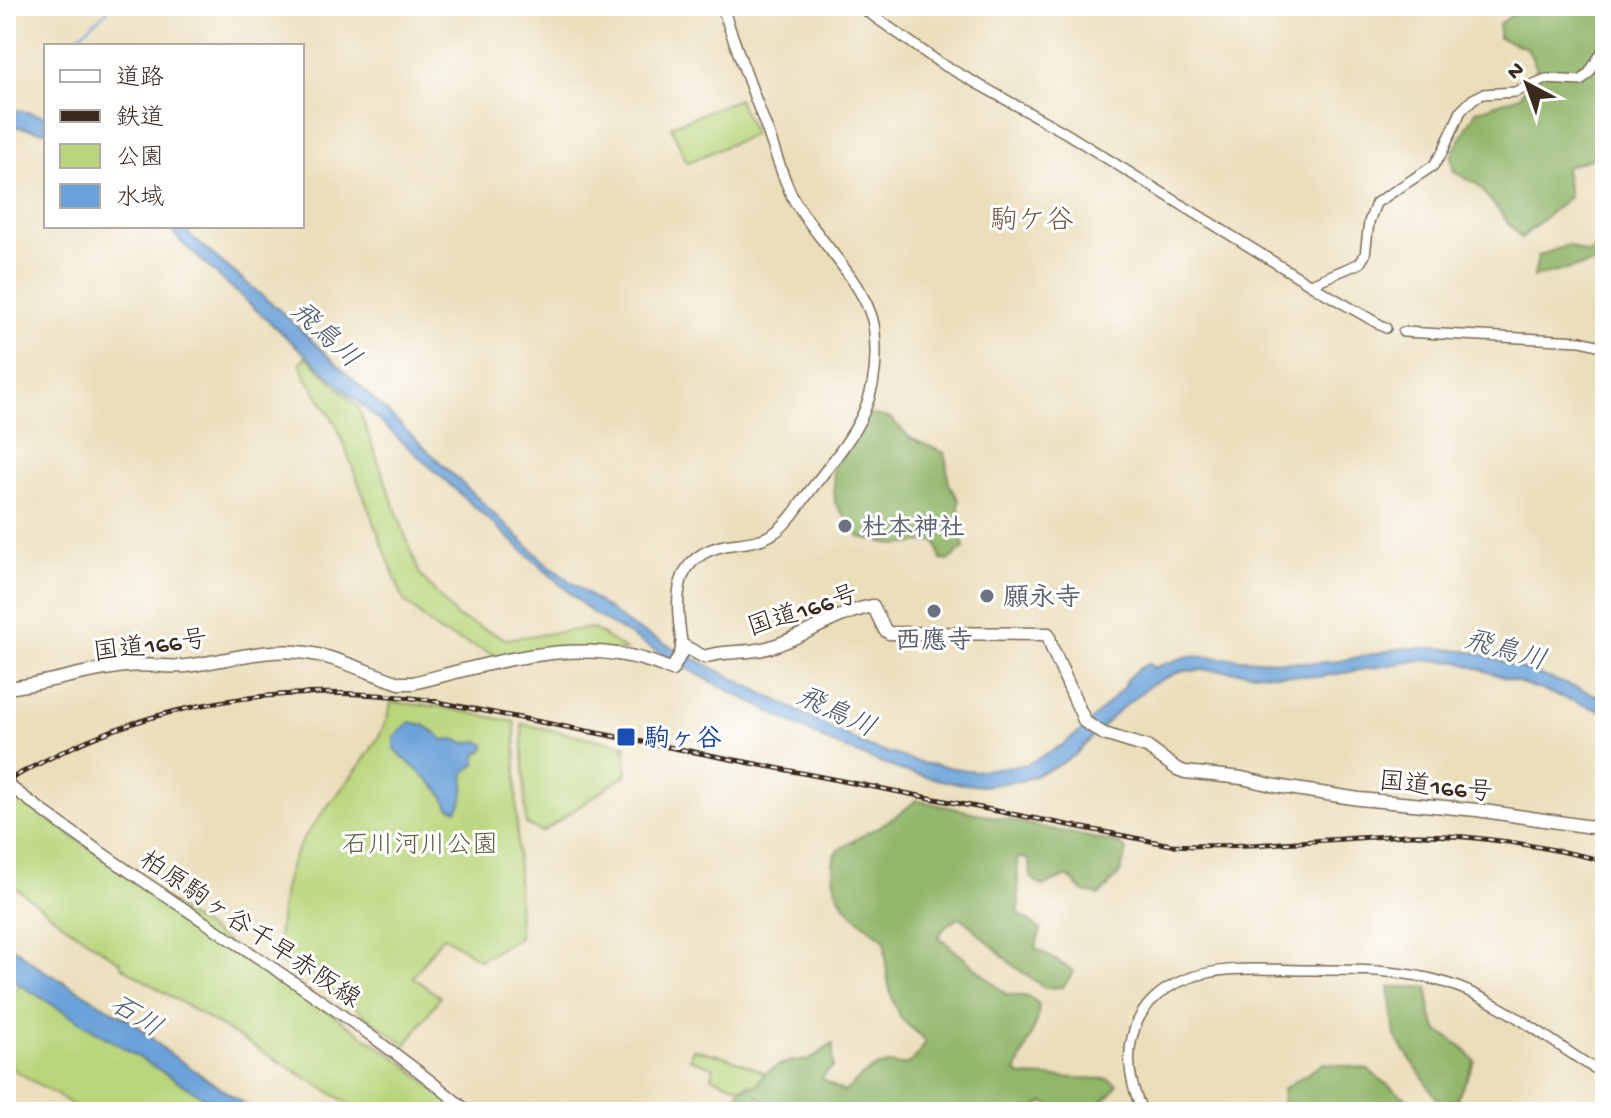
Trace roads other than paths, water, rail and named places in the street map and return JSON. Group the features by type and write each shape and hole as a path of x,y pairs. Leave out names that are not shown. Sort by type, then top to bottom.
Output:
{"highway":[{"name":"国道166号","path":"6,688 37,685 124,666 186,666 232,656 303,652 325,656 400,683 413,683 501,661 555,652 635,656 672,670 682,648 704,657 756,650 773,646 854,610 873,606 889,633 1048,634 1076,707 1087,723 1102,733 1147,747 1185,772 1228,776 1359,799 1477,810 1605,829"}],"main road":[{"path":"682,648 677,607 678,589 684,571 712,548 762,539 784,525 852,436 865,414 875,359 871,315 862,297 794,200 722,6"},
{"name":"柏原駒ヶ谷千早赤阪線","path":"6,783 85,842 390,1048 469,1112"}],"street":[{"path":"859,6 940,63 1064,132 1386,328"},
{"path":"1311,284 1360,263 1365,255 1369,222 1376,203 1433,166 1461,111 1473,99 1483,94 1515,92 1546,79 1581,81 1605,47"},
{"path":"1403,332 1581,341 1605,347"},
{"path":"1143,1112 1130,1082 1128,1054 1140,1018 1154,999 1184,980 1199,975 1245,970 1379,972 1440,981 1494,1004 1605,1075"}],"water":[{"path":"6,108 44,116 44,132 6,125"},
{"path":"170,228 184,228 285,315 548,565 634,628 869,747 922,763 974,771 1028,764 1082,730 1137,670 1150,663 1153,668 1188,656 1313,663 1402,648 1440,648 1478,653 1605,698 1605,712 1459,662 1421,660 1319,677 1182,671 1152,684 1117,712 1075,755 1024,780 982,786 947,782 900,770 833,744 683,667 591,612 182,243"},
{"path":"410,722 424,725 444,740 454,739 464,743 479,741 485,745 485,749 476,755 476,764 465,772 463,797 457,810 450,808 439,790 394,749 394,737"},
{"path":"6,942 40,968 136,1024 166,1051 256,1112 228,1112 17,983 6,975"}],"waterway":[{"path":"69,44 108,10 107,6"}],"railway":[{"path":"6,781 93,738 175,711 258,697 343,693 428,700 1171,845 1231,846 1435,835 1508,842 1605,861"}],"place":[{"name":"杜本神社","path":"845,526"},
{"name":"願永寺","path":"987,596"},
{"name":"西應寺","path":"934,611"},
{"name":"駒ヶ谷","path":"626,737"}],"district":[{"name":"駒ケ谷","path":"1032,218"}],"water label":[{"name":"飛鳥川","path":"327,333"},
{"name":"飛鳥川","path":"1506,648"},
{"name":"飛鳥川","path":"837,710"},
{"name":"石川","path":"137,1014"}],"park label":[{"name":"石川河川公園","path":"420,843"}]}
